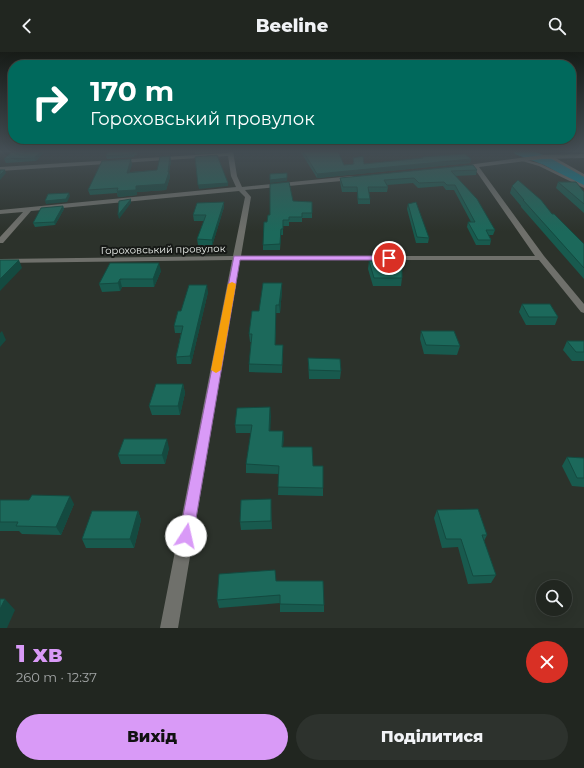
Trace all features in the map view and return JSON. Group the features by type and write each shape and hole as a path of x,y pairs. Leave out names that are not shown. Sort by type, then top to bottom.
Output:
{"street":[{"path":"169,628 248,197 238,186 235,178"},
{"path":"0,212 358,178"},
{"path":"484,178 542,258 584,310"},
{"path":"0,241 29,209"},
{"name":"Гороховський провулок","path":"0,261 237,258 542,258"}],"lane":[{"path":"566,178 584,187"}],"building":[{"path":"94,178 167,178 165,184 136,186 136,190 117,191 118,188 88,190"},
{"path":"197,178 226,178 228,183 198,185"},
{"path":"270,178 287,178 287,178 270,180"},
{"path":"340,178 457,178 477,199 495,230 486,230 491,240 478,240 468,222 475,222 455,185 447,185 444,182 419,183 414,178 384,180 388,187 368,187 370,199 358,199 357,187 343,187"},
{"path":"518,180 541,200 552,214 554,214 584,244 584,268 512,186"},
{"path":"289,182 293,201 312,202 312,213 302,213 302,217 289,217 289,220 283,220 280,244 263,245 264,222 267,222 268,215 270,215 270,184"},
{"path":"558,182 576,182 584,192 584,204"},
{"path":"69,193 66,199 45,201 48,194"},
{"path":"131,199 118,215 119,201"},
{"path":"224,202 212,240 197,239 206,215 193,215 197,203"},
{"path":"416,202 429,238 417,237 408,204"},
{"path":"63,206 54,222 33,223 41,208"},
{"path":"0,260 19,260 0,279"},
{"path":"369,261 402,261 402,278 374,278"},
{"path":"110,263 159,263 153,279 120,279 118,283 99,284"},
{"path":"263,283 282,283 279,305 276,305 275,345 283,345 282,365 249,364 252,334 249,334 252,311 259,311"},
{"path":"189,285 207,285 190,356 176,357 183,326 174,326 178,311 181,311"},
{"path":"522,304 550,304 558,317 529,317"},
{"path":"421,331 454,331 460,346 426,345"},
{"path":"567,341 584,341 584,352 576,352"},
{"path":"308,358 340,359 341,371 309,370"},
{"path":"156,384 183,384 178,406 149,406"},
{"path":"270,407 269,431 283,431 282,447 312,447 313,466 323,466 323,488 278,487 279,466 246,464 252,425 235,425 237,408"},
{"path":"124,439 167,439 162,455 118,455"},
{"path":"567,457 584,458 584,478 577,478"},
{"path":"32,495 70,496 56,527 16,526 18,522 0,522 0,500 29,500"},
{"path":"271,499 271,521 240,522 241,500"},
{"path":"478,509 487,535 482,535 496,575 473,576 461,539 446,539 437,510"},
{"path":"92,511 138,511 130,539 82,539"},
{"path":"275,570 276,581 323,581 324,605 280,604 280,595 217,600 219,574"},
{"path":"0,599 5,599 0,609"}],"waterway":[{"path":"578,178 584,181"}],"slow traffic":[{"path":"216,370 232,284"}],"route":[{"path":"186,536 237,258 389,258"}]}
